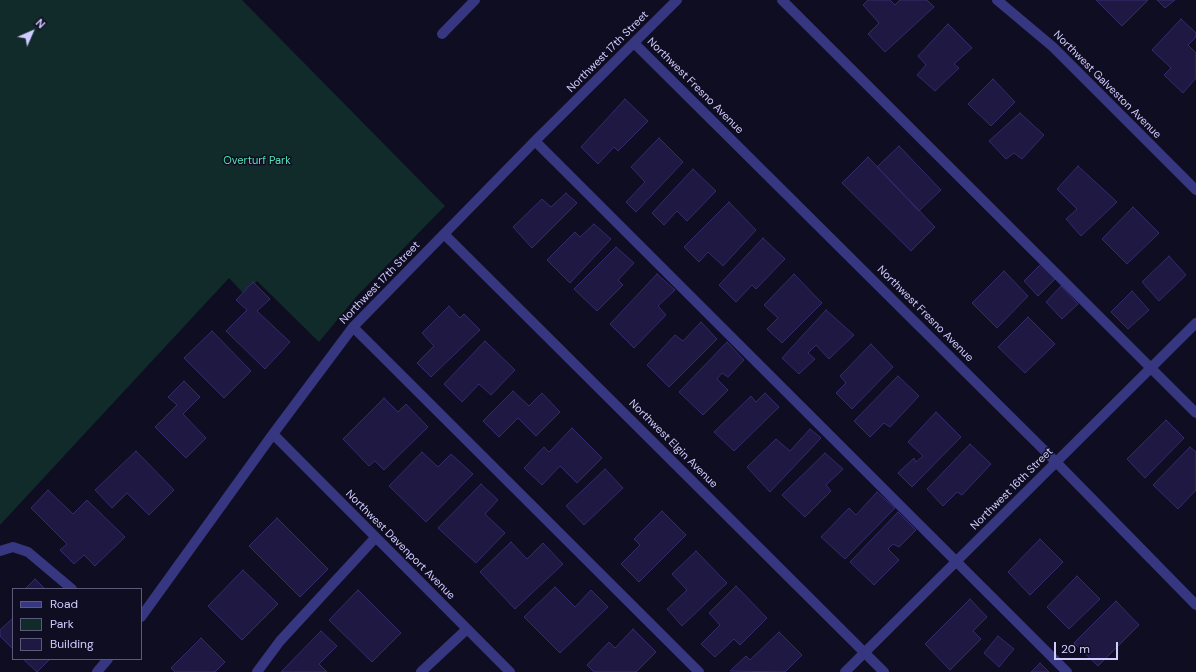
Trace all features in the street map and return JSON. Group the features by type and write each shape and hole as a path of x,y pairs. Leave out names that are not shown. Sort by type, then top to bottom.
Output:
{"street":[{"path":"442,34 475,0"},
{"name":"Northwest 17th Street","path":"142,616 273,434 353,327 535,141 677,0"},
{"path":"782,0 1196,413"},
{"name":"Northwest Galveston Avenue","path":"997,0 1054,47 1196,190"},
{"name":"Northwest Fresno Avenue","path":"634,43 1056,462 1196,605"},
{"path":"535,141 1067,672"},
{"name":"Northwest Elgin Avenue","path":"444,234 884,672"},
{"name":"Northwest 16th Street","path":"845,672 1196,323"},
{"path":"353,327 699,672"},
{"name":"Northwest Davenport Avenue","path":"273,434 510,672"},
{"path":"257,672 280,641 375,538"},
{"path":"0,551 13,547 28,552 71,588"},
{"path":"421,672 467,629"},
{"path":"97,672 107,660"}],"green space":[{"name":"Overturf Park","path":"0,0 242,0 445,206 356,297 319,342 257,281 244,294 229,278 0,525"}],"building":[{"path":"868,0 890,0 895,5 900,0 927,0 934,7 885,52 868,34 879,23 863,5"},
{"path":"1096,0 1148,0 1122,26"},
{"path":"1157,0 1175,0 1165,8"},
{"path":"1181,19 1196,33 1196,37 1188,45 1196,53 1196,78 1183,93 1164,75 1171,68 1152,50"},
{"path":"948,24 972,48 954,64 959,68 935,91 917,75 926,65 918,56"},
{"path":"993,79 1015,102 991,126 968,104"},
{"path":"625,99 648,121 618,151 614,147 598,164 581,147"},
{"path":"1020,113 1044,135 1022,159 1014,153 1006,159 989,141"},
{"path":"659,138 683,162 636,212 626,202 645,182 631,167"},
{"path":"899,146 941,190 919,211 877,167"},
{"path":"868,157 935,227 911,251 842,183"},
{"path":"1078,166 1117,202 1081,236 1066,219 1077,209 1057,189"},
{"path":"693,169 716,191 687,221 677,211 664,225 652,213"},
{"path":"566,193 577,203 532,248 513,227 542,199 551,207"},
{"path":"729,202 756,230 723,266 708,252 699,262 684,247"},
{"path":"1133,207 1159,233 1127,264 1102,239"},
{"path":"594,224 611,239 570,283 547,260 575,232 580,237"},
{"path":"763,238 785,259 756,289 752,285 736,302 719,285"},
{"path":"616,247 634,263 618,280 623,285 597,311 574,289"},
{"path":"1169,256 1186,275 1159,301 1142,282"},
{"path":"1041,264 1055,279 1038,296 1024,281"},
{"path":"1004,271 1028,296 997,328 972,303"},
{"path":"657,274 675,290 658,306 666,315 634,348 610,324"},
{"path":"794,274 822,303 782,343 767,329 778,318 764,305"},
{"path":"253,282 270,299 257,311 290,342 265,369 226,331 247,310 236,300"},
{"path":"1061,286 1078,304 1062,319 1046,302"},
{"path":"1132,291 1149,310 1128,329 1111,312"},
{"path":"449,306 460,318 464,314 480,330 431,377 417,363 434,346 422,333"},
{"path":"826,310 854,335 829,359 816,345 808,353 815,359 799,374 782,358"},
{"path":"1028,317 1055,344 1025,373 998,347"},
{"path":"701,322 717,339 669,387 647,365 675,335 683,341"},
{"path":"212,331 251,371 224,398 184,358"},
{"path":"485,341 515,370 491,395 479,384 462,402 444,384"},
{"path":"727,342 744,360 728,377 722,373 717,379 728,390 703,415 679,392"},
{"path":"871,344 893,367 852,409 836,393 846,383 840,376"},
{"path":"898,376 919,396 890,427 884,423 870,437 854,421"},
{"path":"184,381 200,397 183,414 206,438 186,458 155,427 177,405 168,397"},
{"path":"513,391 529,406 542,393 560,412 536,436 518,418 499,437 483,421"},
{"path":"765,393 779,407 734,451 714,432 751,396 756,402"},
{"path":"384,398 398,412 406,404 428,427 384,470 375,461 369,466 343,439"},
{"path":"936,412 961,437 912,487 898,473 914,458 916,462 923,456 908,442"},
{"path":"1166,420 1184,438 1145,478 1127,459"},
{"path":"572,428 602,458 577,483 560,466 542,485 524,468 544,447 549,452"},
{"path":"810,429 821,438 770,492 747,467 776,439 790,451"},
{"path":"970,444 991,464 962,495 957,492 943,506 927,489"},
{"path":"1190,447 1196,452 1196,490 1178,509 1153,485"},
{"path":"136,451 174,490 149,515 127,493 112,508 95,490"},
{"path":"422,452 438,467 451,454 473,474 426,522 389,486"},
{"path":"825,453 843,469 826,485 831,491 805,517 782,495"},
{"path":"605,469 623,488 584,525 566,506"},
{"path":"481,484 498,500 485,514 505,533 476,563 438,528"},
{"path":"48,490 73,514 87,500 125,537 95,566 84,555 74,564 60,550 67,544 31,508"},
{"path":"877,492 895,508 845,559 821,537 849,508 856,515"},
{"path":"662,511 686,535 639,582 621,564 640,545 634,539"},
{"path":"898,512 916,530 899,547 893,544 888,549 899,560 874,585 850,562"},
{"path":"277,518 328,569 300,597 249,546"},
{"path":"1040,539 1063,562 1030,595 1008,572"},
{"path":"511,542 527,559 543,543 563,564 515,609 480,572"},
{"path":"696,551 727,583 682,626 667,609 687,590 672,574"},
{"path":"243,570 278,604 242,640 208,606"},
{"path":"1077,576 1100,599 1069,629 1047,607"},
{"path":"35,579 44,588 26,588"},
{"path":"736,586 767,618 740,645 734,639 715,657 701,644 720,625 709,613"},
{"path":"555,587 575,607 591,590 608,607 560,653 524,617"},
{"path":"358,590 401,633 372,662 329,620"},
{"path":"970,599 987,617 973,631 981,639 950,670 925,644"},
{"path":"1116,601 1139,625 1098,666 1074,643"},
{"path":"12,619 12,648 0,636 0,630"},
{"path":"633,629 656,652 636,672 594,672 587,665 609,642 615,648"},
{"path":"321,631 337,646 319,664 327,672 281,672"},
{"path":"779,632 802,655 785,672 730,671 746,656 750,660"},
{"path":"998,636 1014,649 999,667 984,653"},
{"path":"201,638 225,662 215,672 175,672 171,668"},
{"path":"24,660 49,660 37,672"},
{"path":"1040,663 1049,672 1031,672"}]}
